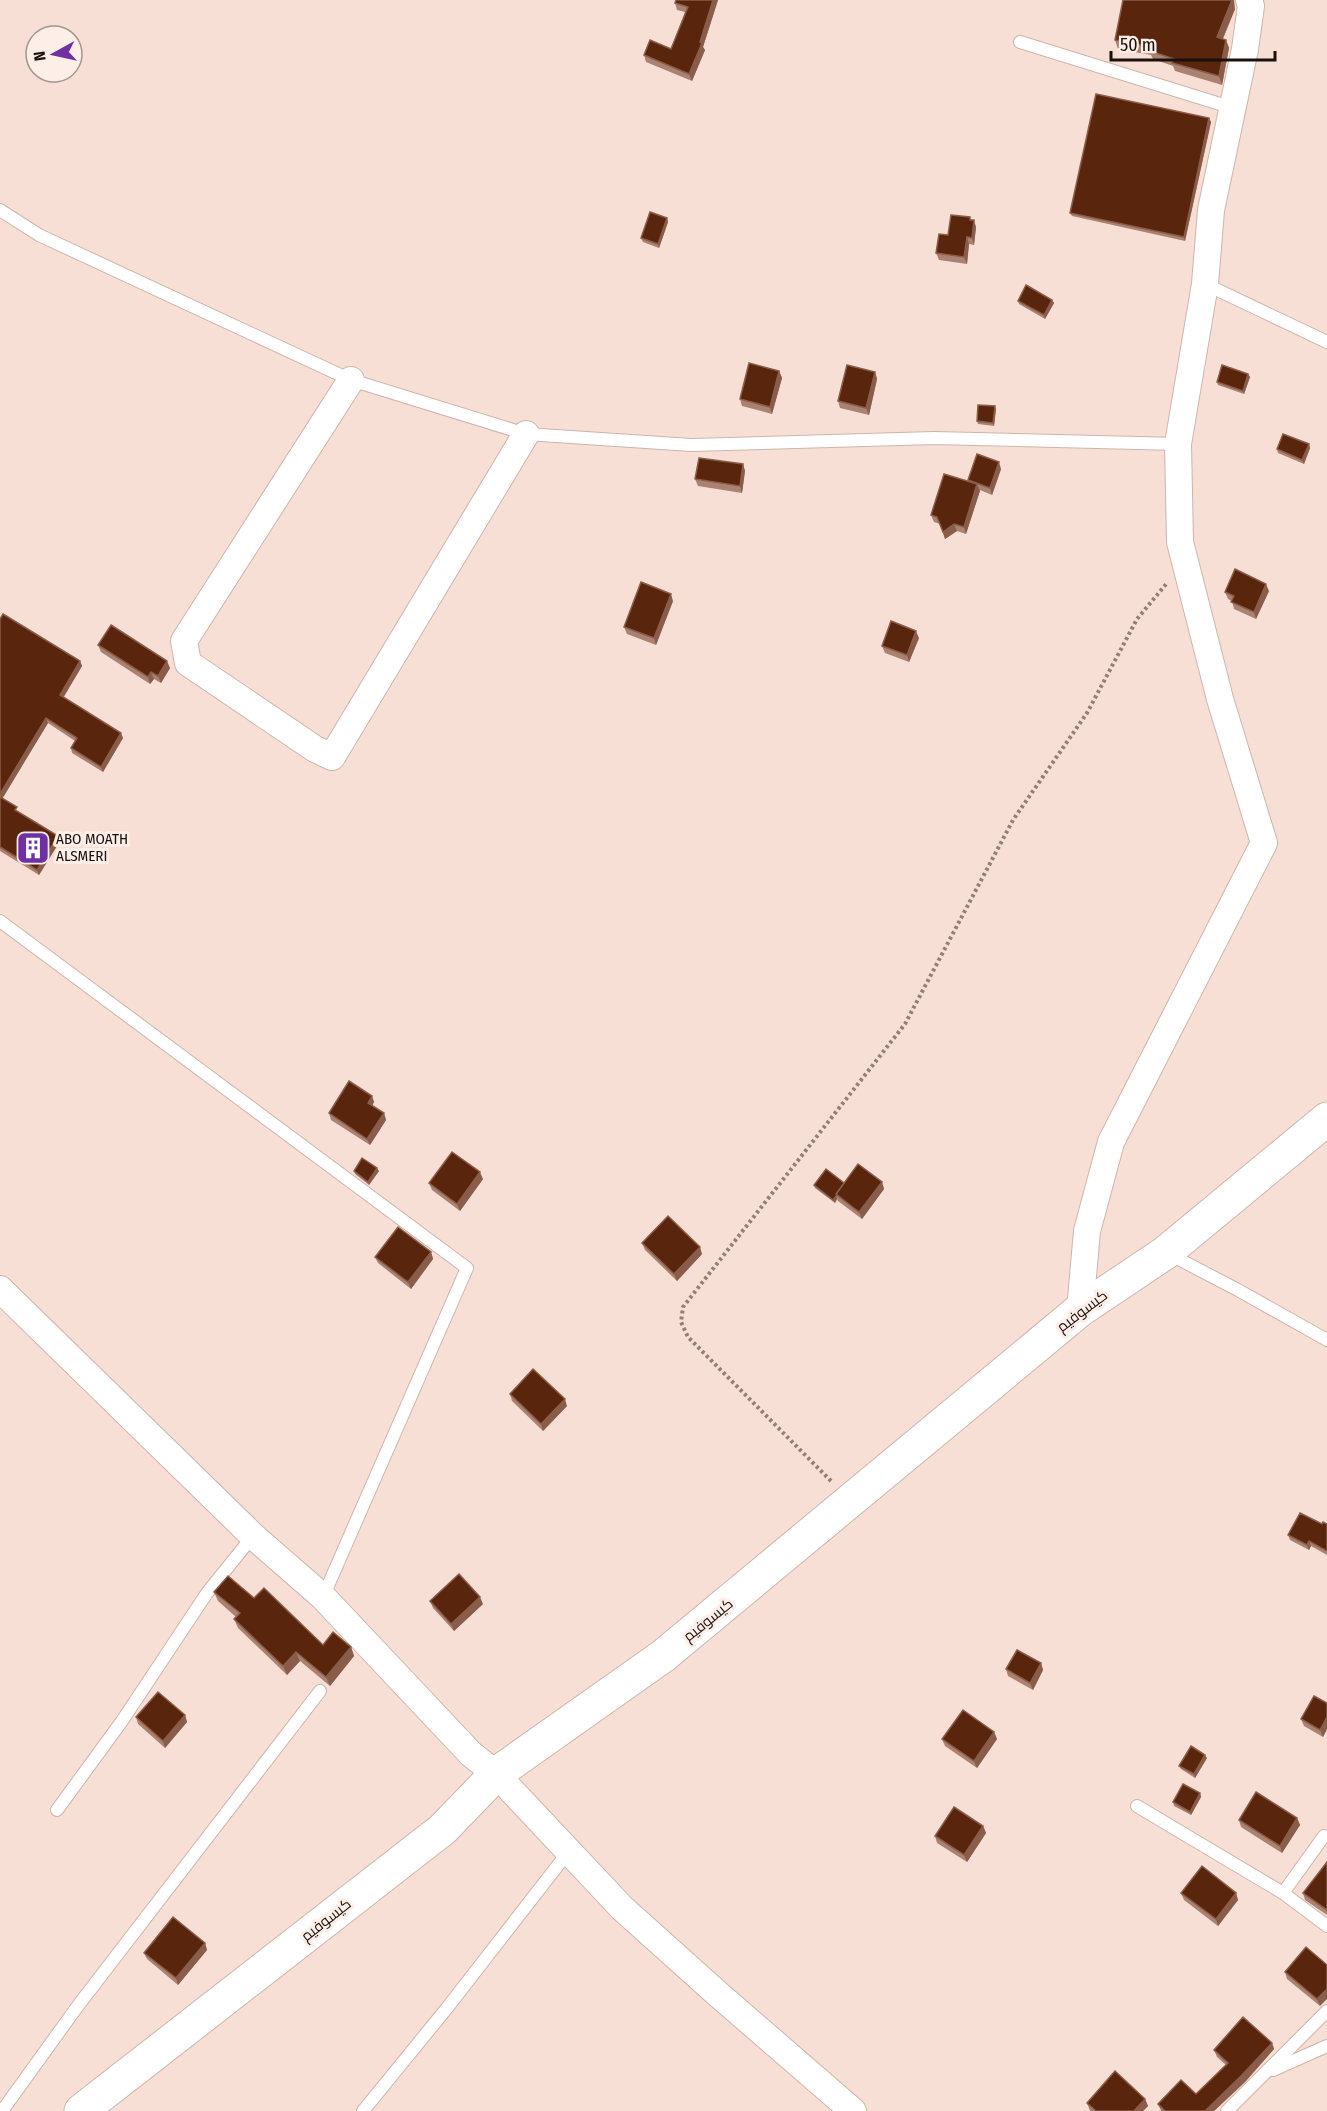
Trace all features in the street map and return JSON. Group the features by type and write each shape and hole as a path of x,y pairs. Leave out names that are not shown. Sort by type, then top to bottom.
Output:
{"street":[{"path":"1080,1310 1088,1231 1111,1143 1264,843 1220,699 1180,542 1178,444 1205,284 1211,210 1245,49 1251,6 1249,0"},
{"path":"351,380 184,641 188,663 315,749 332,758 526,434"},
{"name":"كيسوفيم","path":"81,2111 443,1829 496,1774 663,1656 1080,1310 1165,1252 1327,1119"},
{"path":"0,1289 253,1536 323,1597 471,1754 496,1774 622,1908 718,1995 853,2111"}],"lane":[{"path":"1020,42 1233,108"},
{"path":"0,210 39,236 351,380 526,434 691,445 934,438 1178,444"},
{"path":"1205,284 1327,342"},
{"path":"0,921 467,1268 323,1597"},
{"path":"1165,1252 1327,1340"},
{"path":"57,1810 122,1721 207,1593 253,1536"},
{"path":"2,2111 76,2007 320,1691"},
{"path":"1137,1806 1283,1893 1327,1926"},
{"path":"1283,1893 1324,1836"},
{"path":"363,2111 447,2008 569,1851"},
{"path":"1227,2111 1327,2011"},
{"path":"1266,2073 1327,2046"}],"path":[{"path":"850,1501 688,1337 681,1322 683,1307 905,1024 1013,820 1087,713 1137,619 1185,561"}],"building":[{"path":"676,0 713,0 700,42 702,43 689,74 644,55 650,40 671,49 688,7 675,3"},
{"path":"1123,0 1232,0 1217,37 1226,40 1219,76 1172,63 1174,59 1150,51 1151,47 1115,40"},
{"path":"1096,94 1209,118 1184,237 1070,213"},
{"path":"650,212 667,218 658,244 641,238"},
{"path":"951,215 970,217 970,220 974,220 972,238 967,237 964,257 936,253 939,234 948,235"},
{"path":"1026,285 1052,300 1044,315 1018,301"},
{"path":"749,363 779,371 770,407 740,399"},
{"path":"847,365 875,372 866,408 838,401"},
{"path":"1222,365 1248,374 1243,391 1217,382"},
{"path":"978,405 995,406 993,423 977,421"},
{"path":"1283,434 1309,444 1302,460 1277,449"},
{"path":"977,454 999,462 990,488 968,480"},
{"path":"699,458 743,464 740,486 695,479"},
{"path":"944,474 977,484 964,527 954,524 943,532 937,517 931,515"},
{"path":"1235,569 1266,584 1254,612 1231,602 1234,596 1225,592"},
{"path":"641,582 671,594 654,638 624,627"},
{"path":"3,614 80,661 60,695 121,733 101,767 71,748 77,738 46,718 0,794 0,619"},
{"path":"891,621 916,631 907,655 882,646"},
{"path":"111,625 167,661 158,676 151,672 148,677 98,645"},
{"path":"0,797 17,807 15,810 58,836 37,870 0,847"},
{"path":"349,1081 372,1096 368,1103 384,1113 367,1139 329,1113"},
{"path":"452,1152 480,1172 457,1204 429,1183"},
{"path":"362,1158 377,1168 368,1182 354,1171"},
{"path":"858,1164 882,1182 859,1212 836,1194"},
{"path":"826,1169 844,1183 833,1200 814,1185"},
{"path":"668,1216 700,1247 674,1274 642,1243"},
{"path":"398,1227 431,1252 408,1282 375,1257"},
{"path":"533,1369 565,1399 541,1424 510,1394"},
{"path":"1300,1513 1322,1524 1323,1522 1327,1524 1327,1551 1309,1541 1307,1545 1288,1535"},
{"path":"459,1574 480,1597 451,1624 430,1601"},
{"path":"228,1576 254,1598 264,1588 323,1645 333,1632 351,1647 326,1677 296,1652 283,1666 234,1619 240,1613 214,1592"},
{"path":"1017,1650 1041,1663 1030,1683 1006,1669"},
{"path":"158,1692 185,1715 163,1741 136,1717"},
{"path":"1314,1696 1327,1703 1327,1717 1320,1730 1301,1719"},
{"path":"963,1710 994,1732 974,1761 942,1739"},
{"path":"1191,1746 1205,1755 1194,1774 1179,1766"},
{"path":"1183,1784 1200,1793 1190,1812 1173,1802"},
{"path":"1256,1792 1297,1818 1280,1846 1239,1820"},
{"path":"954,1807 983,1826 964,1855 935,1836"},
{"path":"1327,1862 1327,1910 1303,1893"},
{"path":"1202,1866 1236,1893 1216,1919 1181,1893"},
{"path":"173,1917 205,1943 176,1978 144,1953"},
{"path":"1306,1947 1327,1965 1327,1989 1317,1999 1285,1972"},
{"path":"1243,2017 1272,2043 1205,2111 1165,2111 1158,2104 1181,2080 1196,2094 1228,2063 1214,2050"},
{"path":"1115,2071 1145,2099 1134,2111 1096,2111 1087,2103"}],"place":[{"name":"ABO MOATH ALSMERI","path":"33,848"}]}
